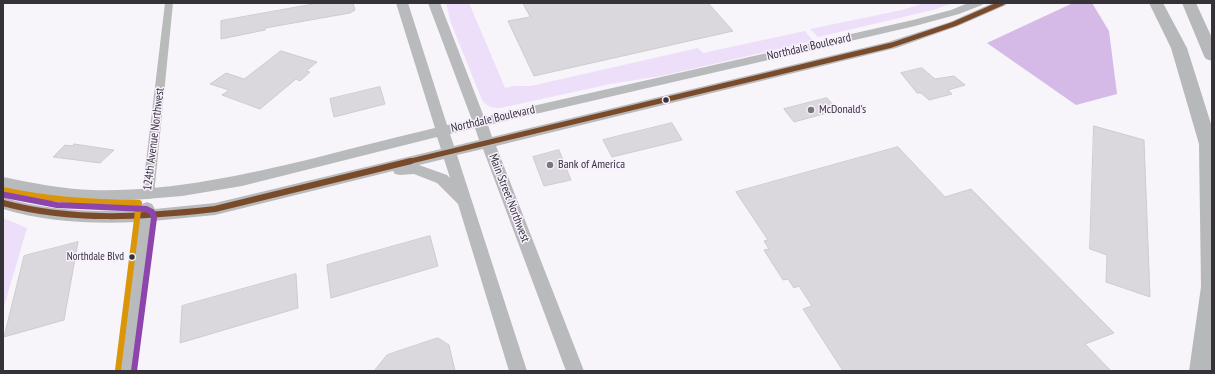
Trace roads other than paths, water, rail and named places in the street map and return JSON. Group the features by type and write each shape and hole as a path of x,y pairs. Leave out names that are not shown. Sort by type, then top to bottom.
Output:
{"highway":[{"path":"1156,3 1179,48 1208,144 1212,165"},
{"path":"1189,3 1212,56"},
{"path":"1202,371 1212,287 1208,144"}],"street":[{"name":"124th Avenue Northwest","path":"126,371 146,217 170,3"},
{"path":"402,3 518,371"},
{"name":"Main Street Northwest","path":"434,3 575,371"},
{"name":"Northdale Boulevard","path":"3,182 24,188 61,194 93,196 168,193 242,181 480,122 937,17 978,3"},
{"name":"Northdale Boulevard","path":"3,203 39,212 79,216 146,217 215,208 774,74 917,38 973,17 1002,3"},
{"path":"839,58 839,49 870,38 873,32"},
{"path":"774,74 778,68 782,66 823,56 826,51 824,44"},
{"path":"367,172 415,169 442,179 465,204"}],"place":[{"name":"McDonald's","path":"811,110"},
{"name":"Bank of America","path":"550,165"},
{"name":"Northdale Blvd","path":"132,257"}]}
